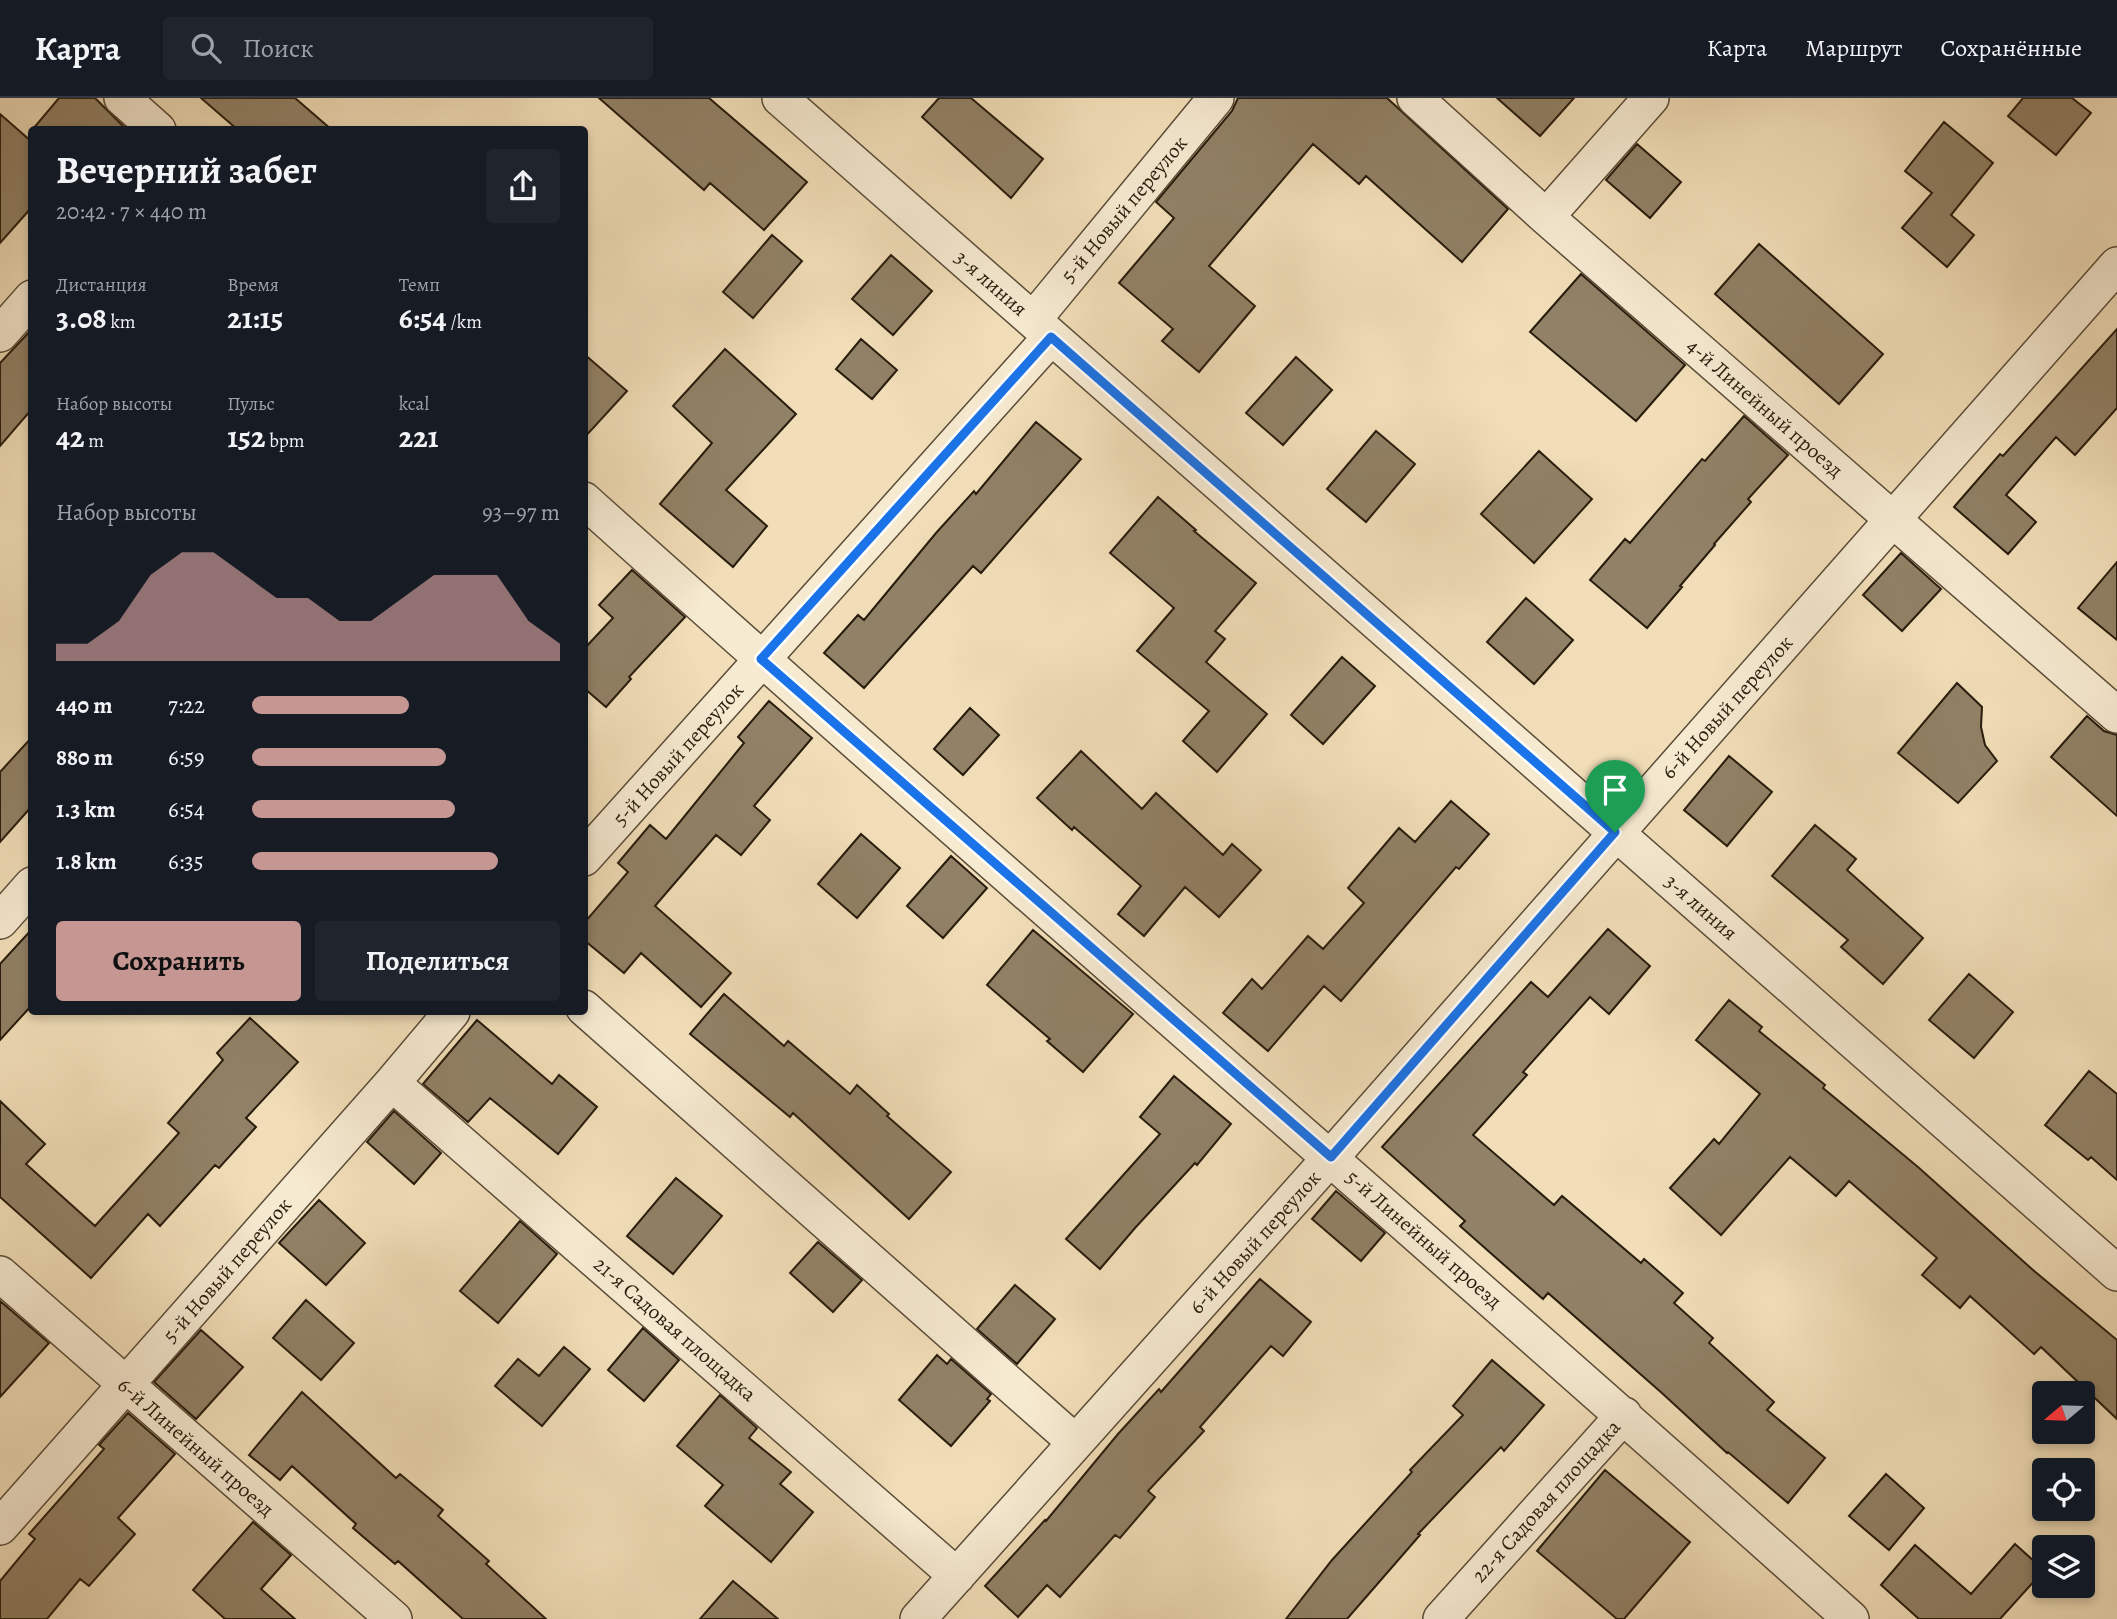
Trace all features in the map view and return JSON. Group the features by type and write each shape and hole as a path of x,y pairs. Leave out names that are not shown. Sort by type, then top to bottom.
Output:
{"street":[{"path":"122,98 154,126"},
{"name":"3-я линия","path":"780,98 2117,1273"},
{"name":"5-й Новый переулок","path":"588,854 761,659 1042,328 1216,98"},
{"name":"4-й Линейный проезд","path":"1415,98 1546,217 2117,715"},
{"path":"1546,217 1651,98"},
{"name":"6-й Новый переулок","path":"918,1619 1331,1157 2117,265"},
{"path":"0,334 28,302"},
{"name":"5-й Линейный проезд","path":"588,504 761,659 1624,1415 1851,1619"},
{"path":"0,921 28,890"},
{"path":"588,1012 1075,1442"},
{"name":"5-й Новый переулок","path":"0,1527 449,1015"},
{"name":"21-я Садовая площадка","path":"392,1083 957,1576"},
{"name":"6-й Линейный проезд","path":"0,1274 394,1619"},
{"name":"22-я Садовая площадка","path":"1441,1619 1624,1415"}],"building":[{"path":"59,98 95,98 123,126 35,126"},
{"path":"201,98 295,98 327,126 233,126"},
{"path":"599,98 709,98 807,182 764,230 710,183 704,190"},
{"path":"939,98 971,98 1043,159 1011,198 922,117"},
{"path":"1238,98 1387,98 1508,209 1462,262 1366,176 1359,184 1313,144 1209,266 1255,306 1199,372 1162,341 1173,329 1119,283 1174,218 1156,202 1232,111"},
{"path":"1497,98 1574,98 1540,136"},
{"path":"2023,98 2072,98 2091,113 2056,155 2008,116"},
{"path":"0,114 28,138 28,212 0,243"},
{"path":"1944,122 1993,163 1951,215 1974,235 1947,267 1902,228 1932,193 1905,171"},
{"path":"1637,144 1681,182 1650,218 1606,180"},
{"path":"772,235 802,261 753,318 723,292"},
{"path":"1759,244 1883,354 1839,404 1715,294"},
{"path":"891,255 932,291 893,335 852,299"},
{"path":"1581,274 1685,365 1636,421 1530,332"},
{"path":"2117,329 2117,408 2075,455 2056,437 2006,495 2036,522 2008,554 1954,507"},
{"path":"28,333 28,414 0,446 0,363"},
{"path":"861,339 897,370 872,399 836,369"},
{"path":"725,349 796,414 726,490 767,526 733,567 660,504 712,443 673,406"},
{"path":"588,357 627,391 588,434"},
{"path":"1296,357 1332,390 1283,445 1246,413"},
{"path":"1744,416 1788,455 1748,499 1751,502 1647,628 1590,580 1625,539 1630,543 1702,459 1705,461"},
{"path":"1036,422 1081,459 981,573 973,566 864,688 824,653 858,615 864,620 936,533 974,491 976,494"},
{"path":"1376,431 1415,464 1366,522 1327,489"},
{"path":"1539,451 1592,499 1534,563 1481,514"},
{"path":"1158,497 1256,583 1215,631 1225,639 1206,662 1267,714 1217,772 1183,741 1209,711 1137,651 1174,608 1110,553"},
{"path":"1901,553 1941,589 1902,631 1863,595"},
{"path":"2117,562 2117,640 2078,608"},
{"path":"632,570 685,617 629,677 631,679 606,707 588,691 588,645 613,618 599,605"},
{"path":"1526,598 1573,640 1534,684 1487,642"},
{"path":"1342,657 1375,686 1323,744 1291,715"},
{"path":"1957,683 1982,707 1981,727 1985,745 1997,761 1958,803 1898,753"},
{"path":"769,701 812,738 754,806 770,820 741,855 716,835 655,906 731,973 701,1007 641,953 624,973 588,943 588,918 628,872 618,863 650,825 666,839 744,743 738,737"},
{"path":"970,708 999,735 963,775 934,749"},
{"path":"2087,716 2104,731 2117,735 2117,816 2051,757"},
{"path":"28,741 28,810 0,842 0,772"},
{"path":"1081,751 1142,809 1156,793 1223,855 1232,844 1261,870 1219,917 1185,887 1144,936 1118,914 1141,886 1037,798"},
{"path":"1729,756 1772,792 1727,846 1684,810"},
{"path":"1451,801 1489,834 1459,869 1456,867 1341,1001 1324,986 1268,1051 1223,1013 1252,979 1262,989 1308,936 1323,949 1364,903 1348,888 1399,828 1415,842"},
{"path":"1815,825 1856,859 1847,870 1923,938 1883,984 1841,947 1848,940 1772,876"},
{"path":"861,834 900,868 857,918 818,884"},
{"path":"951,856 987,888 943,938 907,906"},
{"path":"1608,929 1650,966 1609,1014 1590,997 1523,1072 1527,1075 1473,1135 1554,1205 1562,1196 1641,1263 1644,1259 1683,1293 1674,1303 1713,1338 1709,1343 1774,1402 1767,1410 1825,1458 1788,1503 1727,1453 1548,1293 1543,1299 1503,1264 1460,1226 1465,1221 1382,1147 1531,982 1548,997"},
{"path":"1033,930 1133,1014 1083,1072 1047,1041 1050,1039 987,985"},
{"path":"28,933 28,1009 0,1040 0,964"},
{"path":"1969,974 2013,1012 1974,1058 1929,1020"},
{"path":"724,994 784,1046 788,1041 850,1094 857,1085 889,1114 887,1116 951,1172 909,1219 793,1113 790,1117 690,1034"},
{"path":"1729,1000 1762,1027 1759,1031 1825,1085 1823,1088 2117,1340 2117,1419 2095,1398 2095,1381 2077,1381 2041,1347 2034,1354 1970,1296 1960,1308 1922,1275 1937,1258 1849,1181 1836,1196 1790,1157 1721,1235 1670,1188 1714,1139 1719,1144 1760,1094 1696,1040"},
{"path":"250,1018 298,1062 246,1118 256,1127 219,1168 215,1165 160,1226 148,1214 91,1278 0,1197 0,1101 45,1144 26,1164 95,1226 179,1133 168,1123 223,1060 217,1053"},
{"path":"477,1020 552,1084 559,1075 597,1107 558,1154 490,1098 468,1122 423,1084"},
{"path":"2089,1071 2117,1094 2117,1180 2091,1157 2088,1160 2045,1125"},
{"path":"1174,1076 1231,1124 1197,1165 1195,1163 1100,1269 1066,1239 1160,1134 1140,1117"},
{"path":"394,1111 441,1153 414,1184 367,1142"},
{"path":"676,1178 722,1216 673,1274 627,1236"},
{"path":"1336,1191 1385,1233 1361,1261 1312,1219"},
{"path":"319,1200 365,1243 326,1285 279,1243"},
{"path":"520,1221 557,1254 498,1323 460,1291"},
{"path":"818,1242 862,1280 833,1312 790,1273"},
{"path":"1260,1279 1311,1322 1283,1356 1271,1346 1200,1427 1204,1431 1148,1491 1155,1497 1120,1538 1115,1535 1060,1597 1047,1585 1018,1617 985,1586 1046,1521 1118,1434 1159,1389 1161,1392"},
{"path":"1015,1285 1055,1319 1017,1364 977,1329"},
{"path":"306,1300 354,1343 321,1380 273,1338"},
{"path":"0,1301 49,1343 0,1397"},
{"path":"643,1328 679,1360 644,1401 608,1370"},
{"path":"201,1330 243,1367 196,1419 154,1382"},
{"path":"564,1347 590,1369 542,1426 495,1386 518,1359 539,1376"},
{"path":"937,1355 947,1364 951,1359 991,1394 987,1399 990,1401 951,1446 899,1400"},
{"path":"1492,1360 1544,1405 1504,1451 1501,1447 1418,1534 1420,1535 1347,1619 1286,1619 1332,1560 1412,1472 1410,1470 1463,1415 1453,1406"},
{"path":"302,1392 396,1478 400,1474 443,1510 438,1516 489,1561 486,1564 546,1619 463,1619 398,1561 395,1564 353,1528 356,1524 292,1466 280,1480 249,1455"},
{"path":"720,1395 757,1428 749,1438 791,1472 780,1484 813,1512 771,1562 705,1506 723,1485 677,1446"},
{"path":"128,1413 175,1454 118,1518 135,1534 89,1586 80,1579 47,1619 0,1619 0,1581 35,1539 29,1534 104,1449 99,1445"},
{"path":"1605,1470 1690,1542 1624,1619 1617,1619 1537,1551"},
{"path":"1886,1474 1924,1508 1889,1550 1849,1516"},
{"path":"253,1522 291,1555 261,1589 295,1619 225,1619 193,1590"},
{"path":"2015,1544 2032,1559 2032,1583 2000,1619 1919,1619 1881,1585 1915,1545 1971,1594"},
{"path":"733,1581 778,1619 700,1619"}],"route":[{"path":"1051,337 1615,832 1331,1157 761,659 1051,337"}]}
